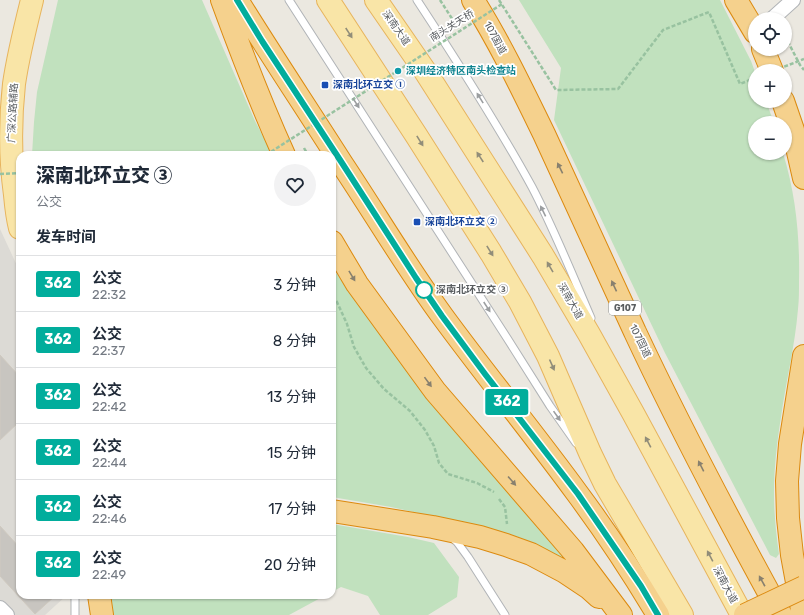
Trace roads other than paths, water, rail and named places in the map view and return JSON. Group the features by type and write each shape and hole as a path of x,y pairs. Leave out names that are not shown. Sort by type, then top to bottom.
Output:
{"highway":[{"path":"222,0 252,81 282,151"},
{"path":"236,0 334,151"},
{"name":"107国道","path":"473,0 489,26 521,87 566,180 636,334 680,424 731,525 781,615"},
{"path":"736,0 748,20"},
{"path":"785,108 793,130 804,178"},
{"path":"336,154 442,316 578,494 637,580 658,615"},
{"path":"336,249 357,284 435,391 573,551 620,615"},
{"path":"803,615 792,555 788,518 787,481 790,444 804,356"},
{"path":"336,512 433,527 480,537 506,545 530,554 565,572 589,588 620,615"},
{"path":"745,615 804,587"},
{"path":"98,599 99,615"},
{"path":"99,599 102,615"}],"main road":[{"name":"广深公路辅路","path":"16,204 13,179 11,131 14,84 22,39 32,0"},
{"path":"328,0 420,141 491,253 520,302 548,356 605,484 682,615"},
{"name":"深南大道","path":"376,0 425,71 544,256 633,413 742,615"}],"street":[{"path":"780,12 793,0"},
{"path":"0,608 7,615"}],"lane":[{"path":"289,0 550,406 605,484"},
{"path":"417,0 502,133 532,188 562,249 592,322"},
{"path":"599,336 633,413"},
{"path":"433,527 447,534 463,549 505,615"},
{"path":"75,599 75,615"}],"place":[{"name":"深圳经济特区南头检查站","path":"398,71"},
{"name":"深南北环立交 ①","path":"325,85"},
{"name":"深南北环立交 ②","path":"417,222"},
{"name":"深南北环立交 ③","path":"424,290"}]}
